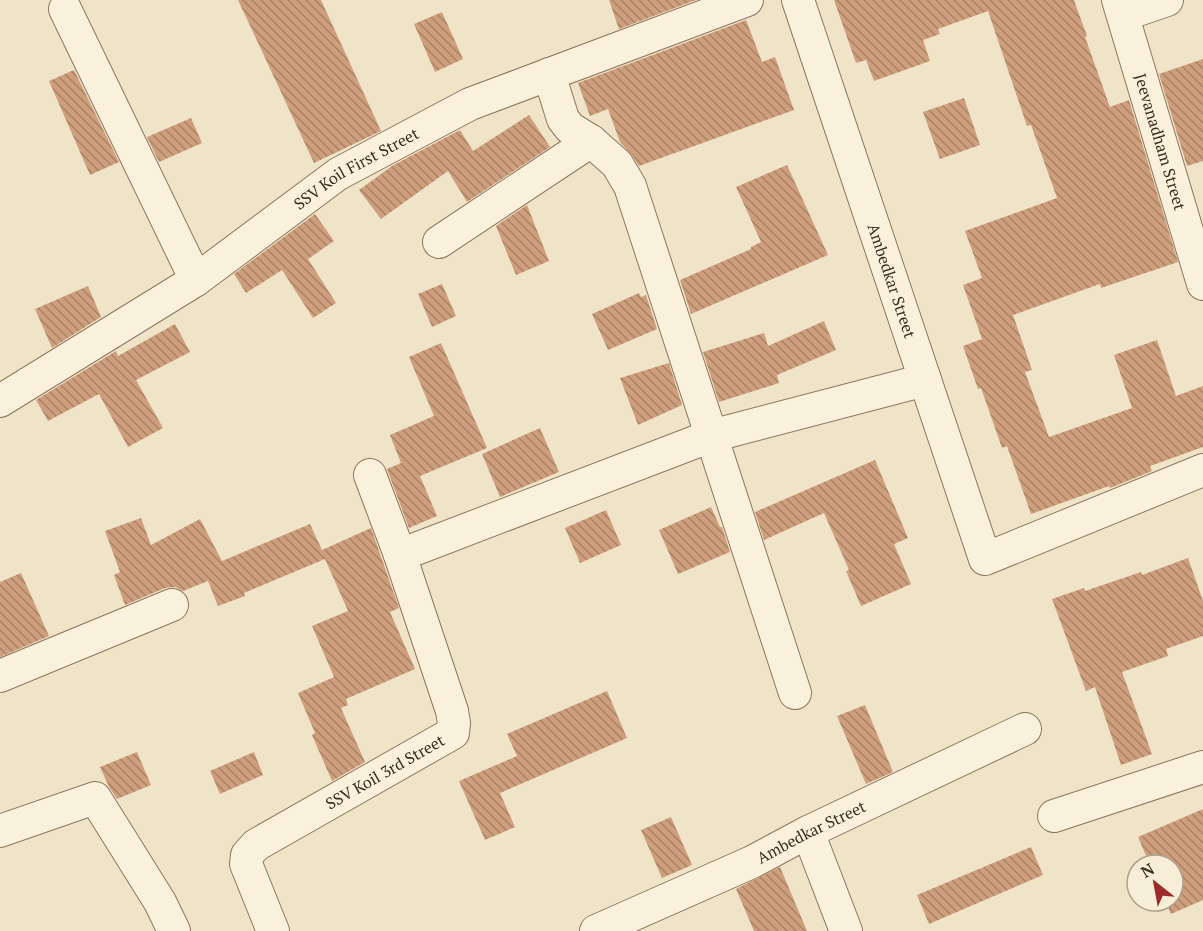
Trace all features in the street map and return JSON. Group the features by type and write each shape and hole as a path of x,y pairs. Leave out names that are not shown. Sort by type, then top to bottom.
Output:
{"street":[{"name":"SSV Koil First Street","path":"0,401 195,280 338,174 470,104 747,0"},
{"name":"Ambedkar Street","path":"798,0 985,559 1203,470"},
{"path":"1121,7 1167,0"},
{"name":"Jeevanadham Street","path":"1121,7 1196,236 1203,284"},
{"path":"65,9 195,280"},
{"path":"549,74 563,119 570,128 591,141 617,164 630,186 795,693"},
{"path":"439,242 591,141"},
{"path":"400,555 711,436 925,380"},
{"name":"SSV Koil 3rd Street","path":"273,931 246,864 247,855 256,845 453,733 452,711 400,555 370,475"},
{"path":"0,676 172,605"},
{"name":"Ambedkar Street","path":"596,931 752,862 808,832 1025,729"},
{"path":"1054,816 1203,767"},
{"path":"0,831 95,798 160,902 174,931"},
{"path":"808,832 846,931"}],"building":[{"path":"238,0 321,0 381,131 314,163"},
{"path":"609,0 696,0 619,29"},
{"path":"834,0 1074,0 1110,107 1129,100 1178,262 1101,288 1100,284 1013,315 1032,370 1025,372 1049,437 1132,408 1114,355 1157,340 1176,396 1203,386 1203,447 1150,466 1152,471 1110,488 1109,486 1031,514 1007,446 1002,448 981,388 978,389 963,346 982,339 963,285 982,278 965,231 1057,198 1031,125 1027,126 988,11 938,29 940,34 923,40 930,61 874,81 866,60 856,63"},
{"path":"442,12 463,59 435,72 414,24"},
{"path":"746,20 762,62 775,57 794,110 639,166 620,142 608,109 590,116 578,83"},
{"path":"1203,59 1203,161 1187,166 1159,74"},
{"path":"74,70 119,162 90,175 49,81"},
{"path":"964,98 980,145 940,159 923,112"},
{"path":"529,115 550,147 467,202 448,171 381,219 359,190 392,166 460,130 473,151"},
{"path":"191,118 202,143 159,162 147,137"},
{"path":"787,165 828,255 691,314 680,280 751,249 761,242 736,187"},
{"path":"527,205 549,261 516,275 496,226"},
{"path":"315,214 334,241 308,259 336,303 313,318 282,270 246,293 234,274"},
{"path":"442,284 456,316 432,327 418,294"},
{"path":"88,286 101,317 52,348 35,309"},
{"path":"639,293 641,297 646,295 657,329 608,350 592,314"},
{"path":"824,321 836,350 777,375 779,383 719,402 703,352 764,333 768,346"},
{"path":"175,324 190,352 136,380 163,428 128,447 99,394 48,421 36,400 116,351 118,356"},
{"path":"441,343 487,448 420,476 437,516 409,528 387,469 401,463 390,435 434,416 409,357"},
{"path":"669,363 682,405 638,425 620,378"},
{"path":"540,428 559,472 500,497 482,454"},
{"path":"875,460 908,538 894,544 911,584 861,606 846,571 849,570 824,513 764,540 755,512"},
{"path":"711,507 722,527 730,552 678,574 659,530"},
{"path":"606,510 621,545 580,563 565,528"},
{"path":"141,518 151,545 200,519 222,561 310,524 322,550 371,528 399,608 390,612 415,669 346,699 348,705 341,708 365,762 332,781 312,735 315,733 298,693 334,677 312,626 348,611 325,559 218,606 208,581 183,591 175,587 165,588 125,605 114,575 120,572 105,531"},
{"path":"1188,558 1203,601 1203,636 1166,649 1168,656 1122,672 1152,754 1121,765 1095,687 1086,691 1052,599 1084,588 1085,591 1141,572 1142,575"},
{"path":"21,573 49,636 0,657 0,582"},
{"path":"607,691 627,738 500,793 515,827 485,840 459,781 517,756 507,734"},
{"path":"865,705 893,772 866,784 837,716"},
{"path":"137,752 151,785 117,799 100,767"},
{"path":"254,752 263,775 220,794 210,771"},
{"path":"1203,809 1203,900 1185,908 1185,853 1145,853 1138,837"},
{"path":"671,817 692,865 662,878 641,830"},
{"path":"1031,847 1043,875 929,924 917,895"},
{"path":"780,867 807,931 754,931 736,889"}]}
